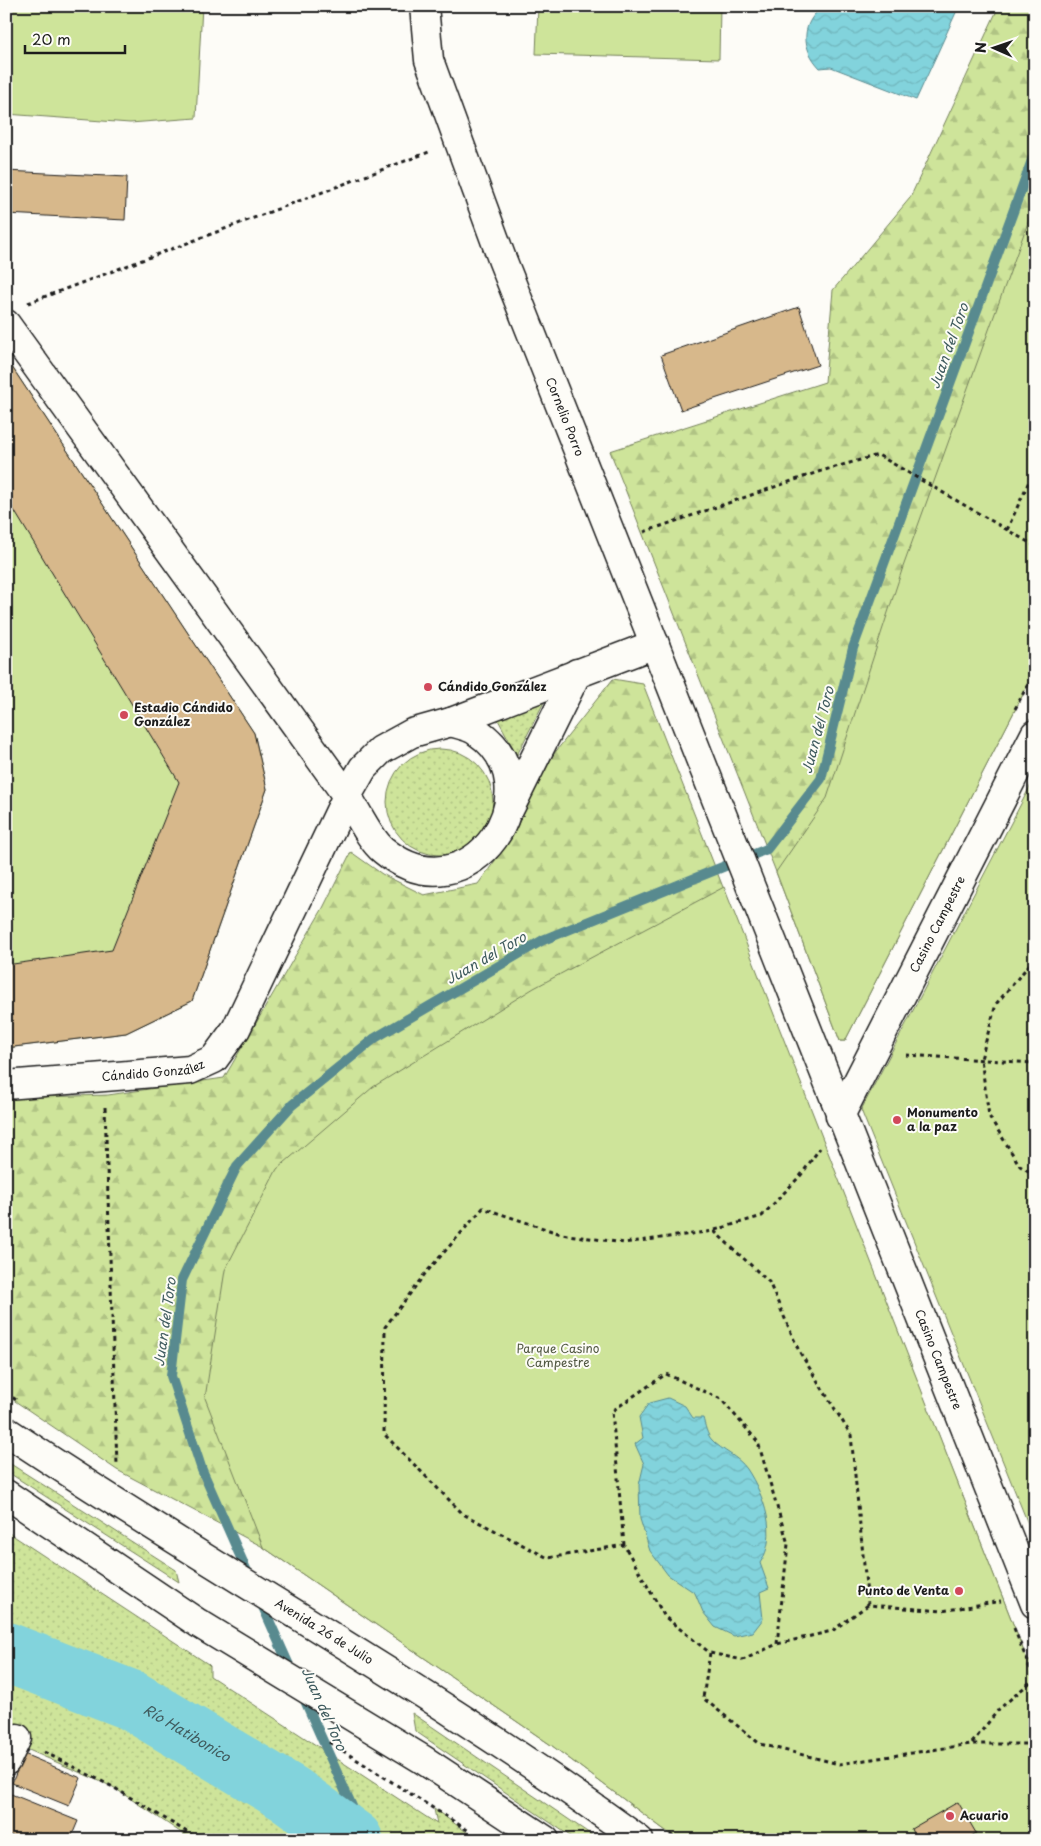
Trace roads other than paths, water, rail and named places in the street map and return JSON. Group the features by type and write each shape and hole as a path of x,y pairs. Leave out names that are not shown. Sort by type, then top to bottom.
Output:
{"street":[{"name":"Cornelio Porro","path":"424,6 429,60 502,259 726,822"},
{"path":"6,324 347,796 381,849 402,864 427,871 453,868 477,858 495,840 578,673"},
{"name":"Cándido González","path":"6,1085 190,1070 214,1059 236,1029 347,796 363,768 380,750 412,733 451,722 655,644"},
{"path":"451,722 475,730 493,746 505,767 510,790 505,818"},
{"name":"Casino Campestre","path":"840,1116 1035,734"},
{"name":"Casino Campestre","path":"726,822 840,1116 1032,1597"},
{"name":"Avenida 26 de Julio","path":"6,1431 172,1538 400,1677 639,1840"},
{"path":"6,1494 198,1623 422,1759 545,1840"}],"water":[{"path":"824,6 959,6 916,100 831,67 820,68 809,52 806,36 811,20"},
{"path":"668,1398 685,1406 693,1418 703,1418 710,1438 747,1469 764,1503 769,1528 766,1552 760,1563 769,1588 760,1592 763,1619 753,1632 734,1636 715,1627 703,1612 695,1593 668,1575 650,1551 640,1519 639,1485 644,1464 635,1444 643,1438 639,1417 649,1403"}],"waterway":[{"name":"Juan del Toro","path":"250,1578 202,1470 171,1376 182,1280 237,1166 292,1105 375,1038 543,940 767,849 821,779 853,648 1035,152"},
{"name":"Juan del Toro","path":"260,1600 293,1674"},
{"name":"Río Hatibonico","path":"6,1652 131,1700 291,1795 353,1840"},
{"name":"Juan del Toro","path":"302,1694 367,1840"}],"place":[{"name":"Cándido González","path":"428,687"},
{"name":"Estadio Cándido González","path":"124,715"},
{"name":"Monumento a la paz","path":"897,1120"},
{"name":"Punto de Venta","path":"959,1591"},
{"name":"Acuario","path":"950,1816"}],"park label":[{"name":"Parque Casino Campestre","path":"558,1356"}]}
